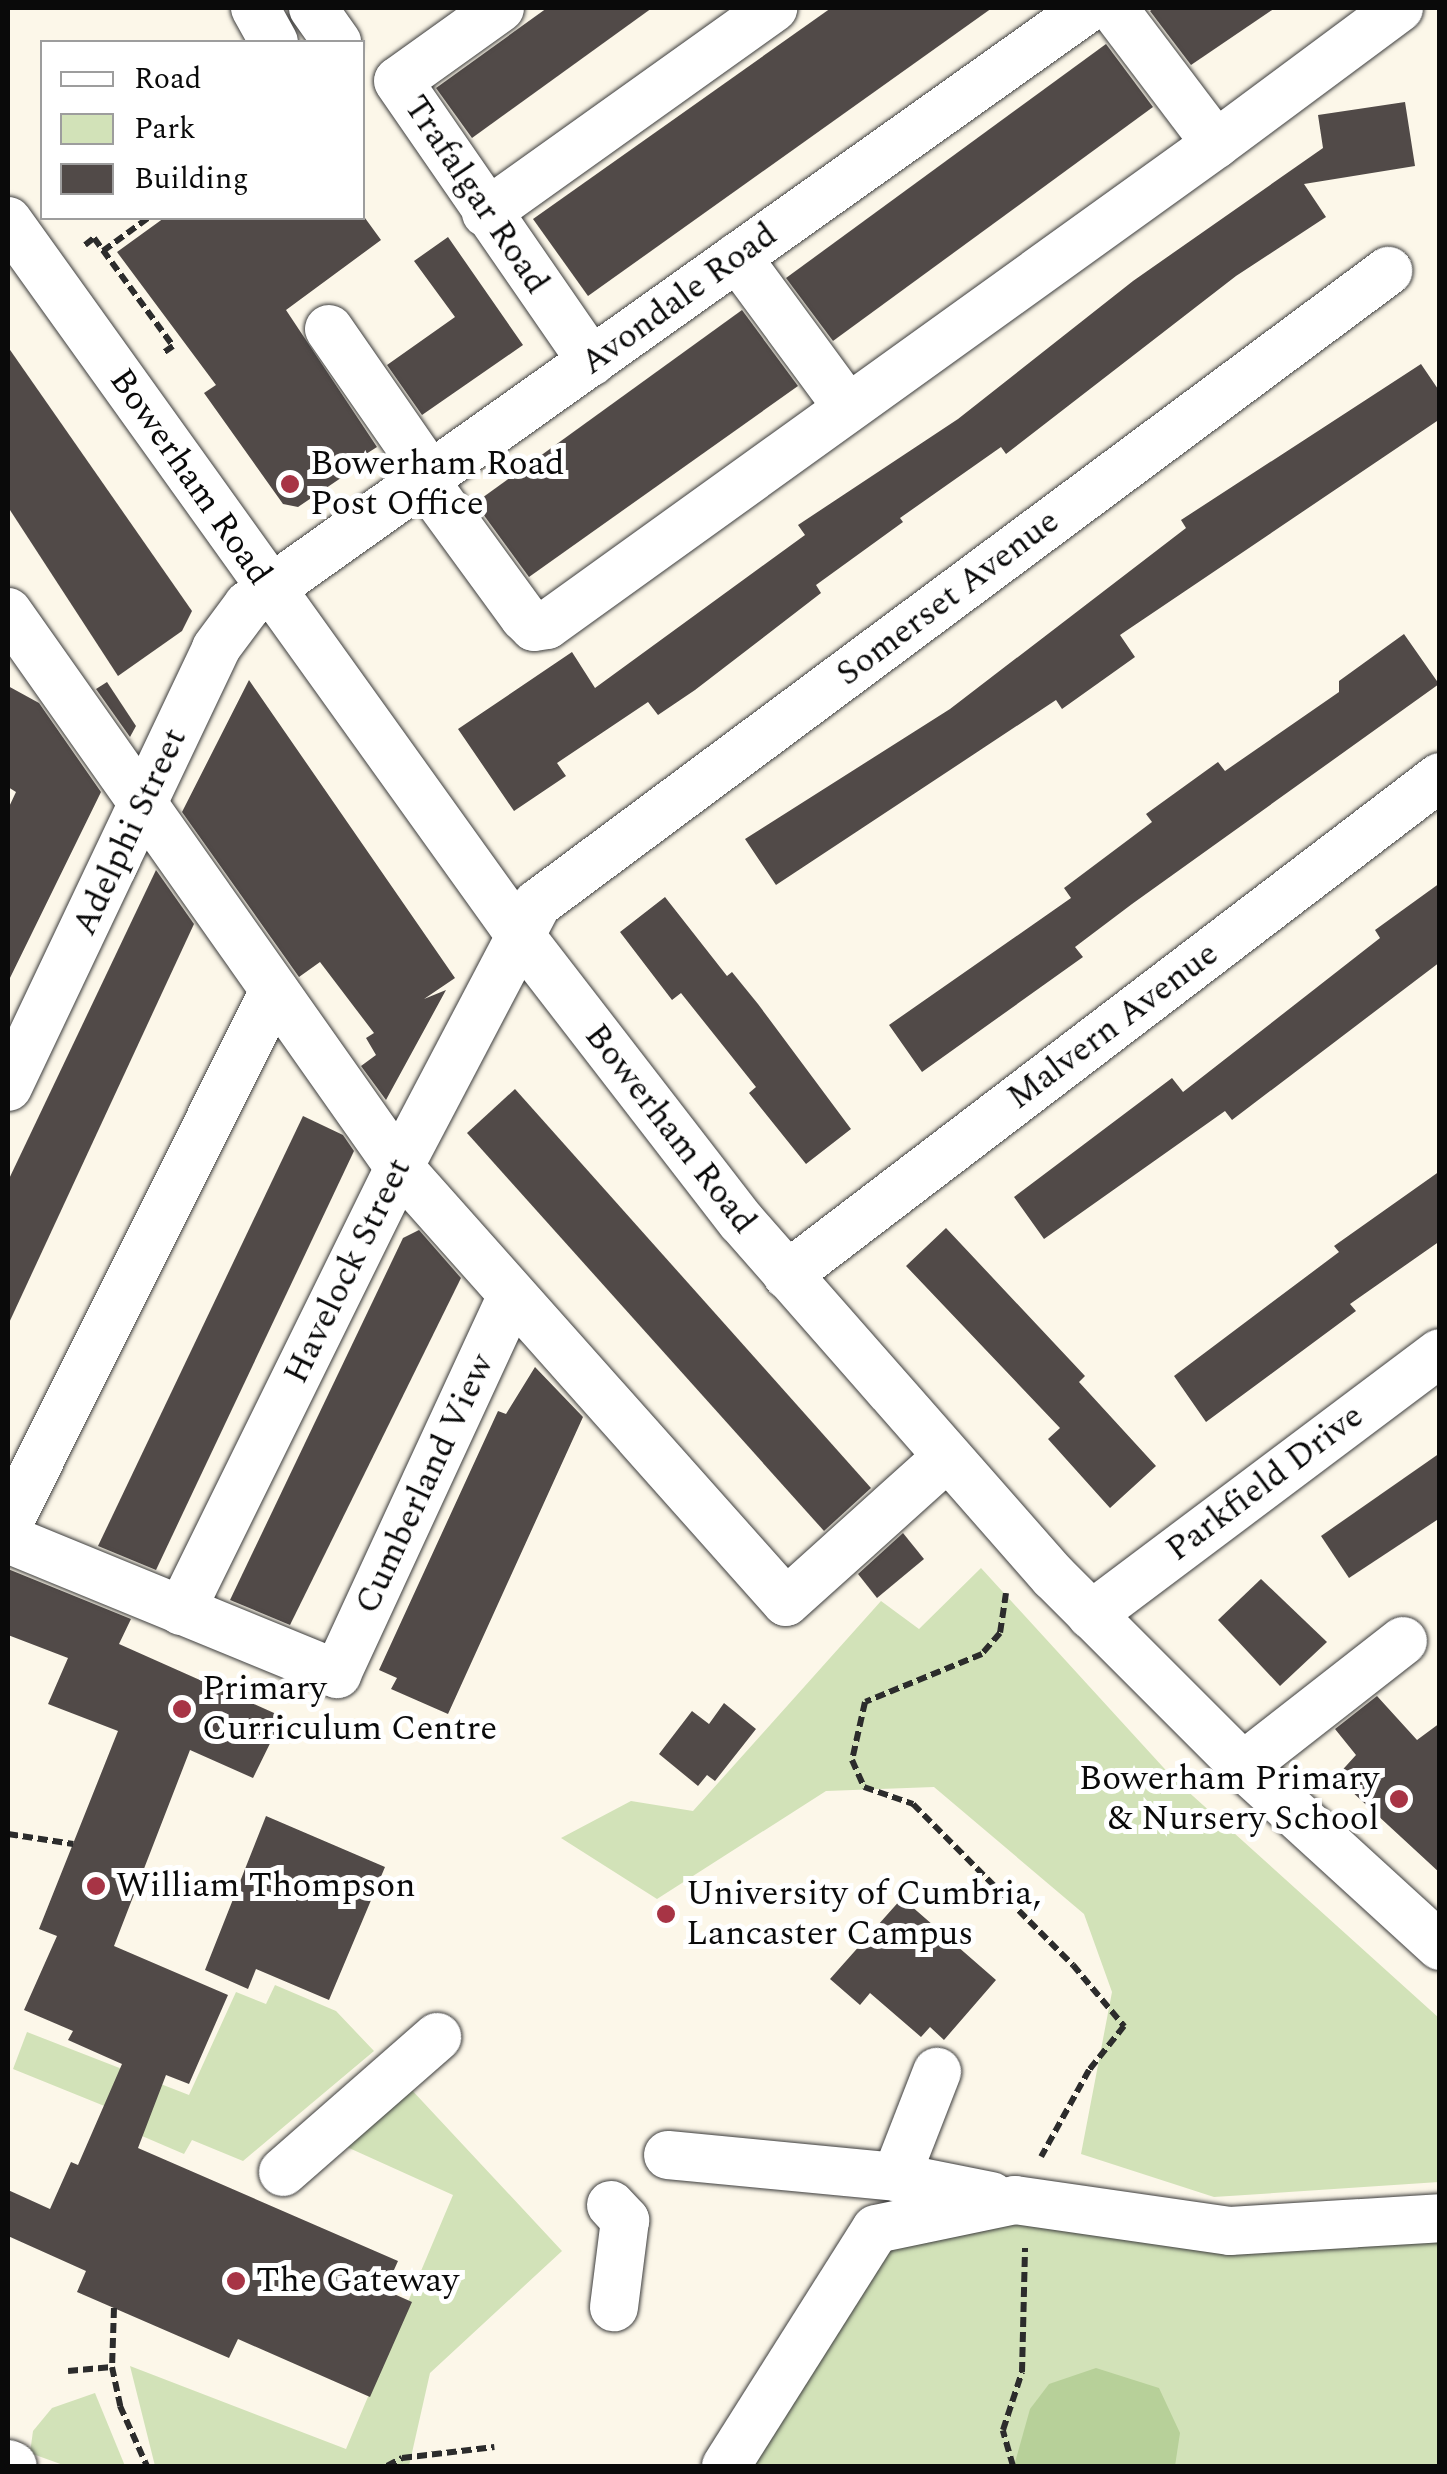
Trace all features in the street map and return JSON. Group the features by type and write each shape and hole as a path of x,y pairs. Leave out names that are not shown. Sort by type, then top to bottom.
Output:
{"street":[{"path":"255,8 273,40"},
{"path":"313,8 336,40"},
{"name":"Trafalgar Road","path":"500,8 380,74 486,212 592,362"},
{"path":"486,212 773,8"},
{"name":"Avondale Road","path":"270,591 1088,8"},
{"path":"1113,8 1216,144"},
{"path":"329,330 524,617 534,627 547,625 1400,8"},
{"name":"Bowerham Road","path":"8,222 519,934 787,1275 946,1458 1091,1615 1243,1766 1440,1946"},
{"path":"737,257 846,407"},
{"name":"Somerset Avenue","path":"519,934 536,904 1388,271"},
{"name":"Adelphi Street","path":"8,1087 216,648 248,605 270,591"},
{"path":"8,612 398,1167 786,1602 946,1458"},
{"name":"Malvern Avenue","path":"787,1275 1440,776"},
{"name":"Havelock Street","path":"181,1611 398,1167 519,934"},
{"path":"8,1524 274,990"},
{"name":"Cumberland View","path":"181,1611 337,1674 512,1295"},
{"name":"Parkfield Drive","path":"1091,1615 1440,1353"},
{"path":"8,1539 181,1611"},
{"path":"1243,1766 1402,1641"},
{"path":"283,2172 437,2036"},
{"path":"896,2177 936,2072"},
{"path":"668,2154 896,2177 1024,2202 1230,2231 1440,2218"},
{"path":"726,2466 876,2229 1024,2202"},
{"path":"611,2205 625,2220 614,2307"}],"path":[{"path":"103,250 145,220"},
{"path":"94,238 174,346"},
{"path":"1012,1587 1000,1633 982,1654 865,1702 852,1760 864,1787 913,1804 1073,1964 1124,2026 1042,2150 1024,2202 1020,2286 1022,2372 1003,2430 1013,2466"},
{"path":"8,1834 73,1844"},
{"path":"114,2308 112,2367 120,2406 147,2466"},
{"path":"68,2370 112,2367"},
{"path":"387,2466 402,2458 494,2447"}],"green space":[{"path":"981,1568 1173,1778 1439,2018 1439,2182 1214,2197 1081,2154 1112,1992 1084,1914 934,1787 826,1791 657,1899 561,1838 631,1801 693,1811 881,1601 919,1629"},
{"path":"275,1985 336,2011 374,2051 243,2161 192,2140 184,2154 135,2133 139,2120 13,2069 27,2032 189,2095 236,1992 266,2004"},
{"path":"409,2087 562,2251 430,2373 409,2466 155,2466 130,2366 346,2449 453,2195 338,2143"},
{"path":"1018,2216 1231,2247 1439,2241 1439,2466 741,2466 883,2240"},
{"path":"1096,2368 1159,2388 1180,2433 1175,2466 1014,2466 1030,2409 1049,2384"},
{"path":"95,2393 125,2466 66,2466 30,2453 33,2431 52,2408"}],"building":[{"path":"547,8 652,8 472,138 436,88"},
{"path":"831,8 992,8 588,296 533,219"},
{"path":"1275,8 1191,65 1150,11"},
{"path":"1106,44 1153,107 833,341 786,278"},
{"path":"1405,102 1415,166 1304,184 1326,217 1236,276 1006,454 1001,447 900,518 903,522 816,585 821,593 695,690 658,715 648,702 557,763 566,776 514,811 458,729 572,652 595,688 805,535 798,525 958,419 1133,281 1323,148 1318,115"},
{"path":"365,218 381,240 286,310 377,447 366,454 369,459 298,507 283,504 204,393 216,385 117,252 161,220"},
{"path":"448,237 523,345 422,415 387,365 455,317 414,261"},
{"path":"742,310 798,386 529,577 475,503"},
{"path":"8,347 192,611 182,631 118,676 8,507"},
{"path":"1421,364 1440,392 1440,419 1120,635 1135,657 1062,709 1056,700 776,885 745,839 950,709 1186,528 1181,520"},
{"path":"1404,634 1439,684 1132,904 1075,947 1083,957 922,1072 889,1025 1071,898 1064,888 1152,822 1146,814 1218,762 1225,771 1339,692 1339,681"},
{"path":"249,680 455,978 424,999 446,990 386,1100 361,1066 376,1055 366,1038 374,1033 320,962 299,977 182,812"},
{"path":"107,682 136,726 130,737 96,689"},
{"path":"8,686 39,703 101,792 8,982 8,809 16,792 8,787"},
{"path":"156,870 194,924 8,1325 8,1181"},
{"path":"1440,883 1440,962 1232,1120 1225,1111 1044,1239 1014,1197 1172,1078 1183,1092 1380,938 1375,930"},
{"path":"665,897 727,976 732,972 758,1004 851,1129 806,1164 749,1093 756,1087 681,993 672,1000 620,932"},
{"path":"515,1089 871,1488 824,1531 467,1133"},
{"path":"303,1116 343,1135 354,1151 156,1570 98,1546"},
{"path":"1440,1171 1440,1241 1350,1304 1356,1311 1206,1422 1174,1376 1339,1252 1334,1246"},
{"path":"946,1228 1085,1376 1079,1382 1156,1466 1110,1508 1048,1439 1060,1428 906,1266"},
{"path":"419,1230 461,1278 290,1625 230,1600 403,1238"},
{"path":"535,1367 583,1417 448,1714 391,1689 397,1678 379,1670 498,1411 506,1414"},
{"path":"1440,1453 1440,1518 1349,1578 1321,1536"},
{"path":"903,1533 924,1559 877,1598 858,1574"},
{"path":"8,1569 131,1619 119,1644 283,1717 253,1778 190,1750 114,1946 228,1995 189,2084 166,2075 138,2148 398,2261 385,2290 412,2302 370,2397 238,2339 229,2358 77,2292 86,2271 8,2236 8,2190 50,2209 71,2162 78,2165 122,2064 68,2040 73,2031 24,2010 57,1936 39,1929 118,1731 48,1704 68,1658 8,1635"},
{"path":"1261,1579 1327,1642 1280,1686 1218,1620"},
{"path":"1377,1696 1417,1740 1440,1723 1440,1873 1336,1777 1356,1755 1335,1729"},
{"path":"724,1703 756,1729 715,1781 707,1775 698,1786 659,1754 692,1711 709,1724"},
{"path":"266,1816 385,1867 329,2000 256,1969 248,1989 205,1970"},
{"path":"902,1898 996,1980 944,2040 930,2027 921,2037 870,1993 860,2005 830,1979"}],"place":[{"name":"Bowerham Road Post Office","path":"290,484"},
{"name":"Primary Curriculum Centre","path":"182,1709"},
{"name":"Bowerham Primary & Nursery School","path":"1399,1799"},
{"name":"William Thompson","path":"96,1886"},
{"name":"University of Cumbria, Lancaster Campus","path":"666,1914"},
{"name":"The Gateway","path":"236,2281"}]}
